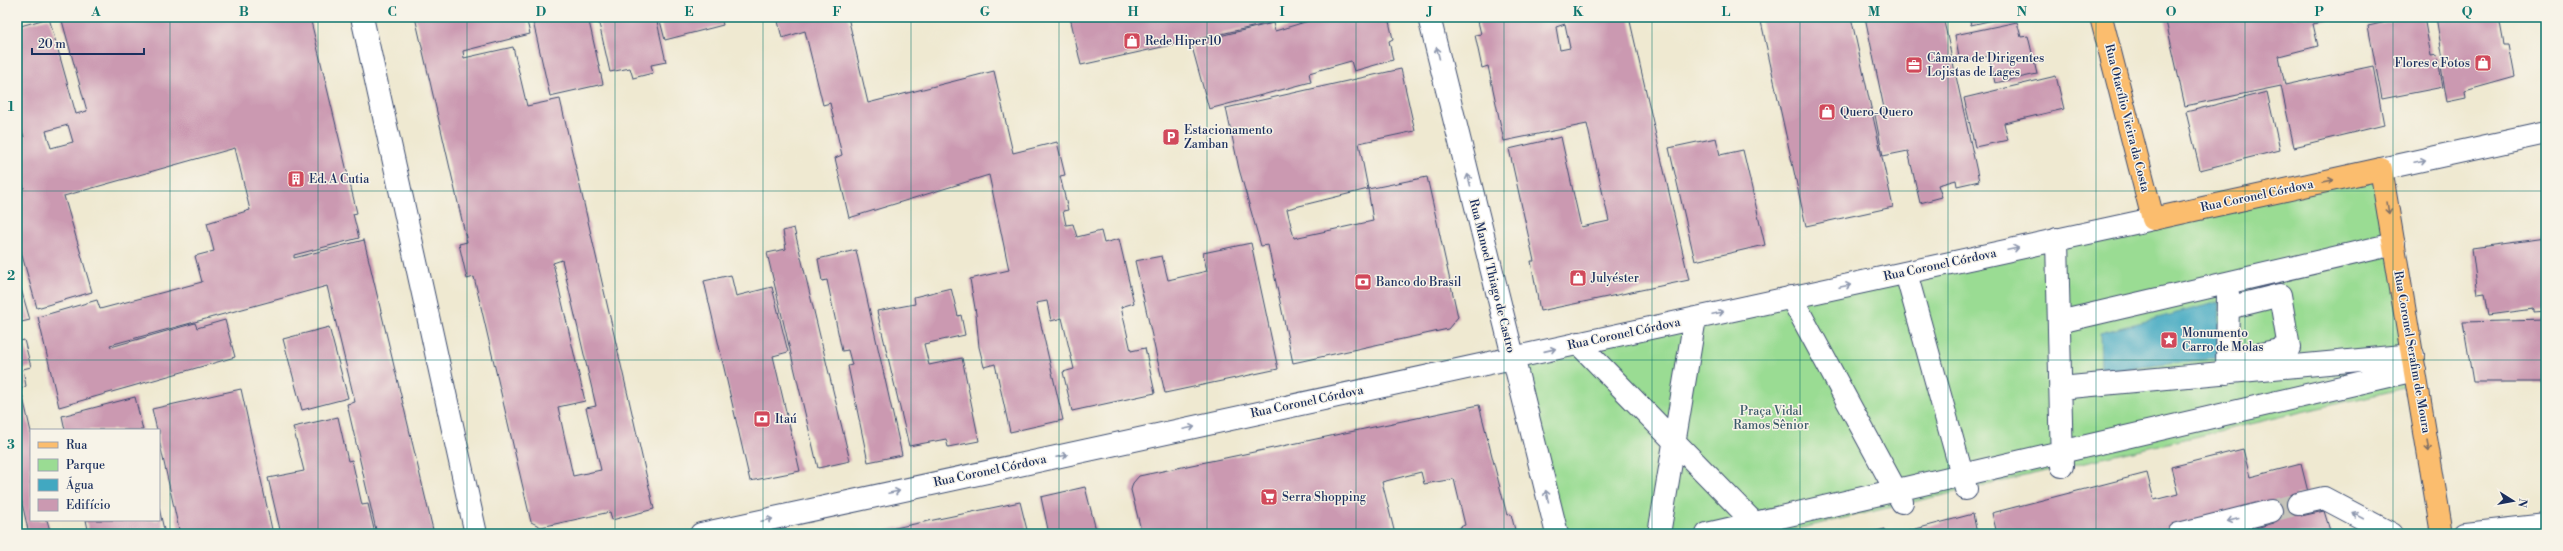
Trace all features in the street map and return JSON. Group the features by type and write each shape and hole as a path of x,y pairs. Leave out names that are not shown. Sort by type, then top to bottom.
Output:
{"main road":[{"name":"Rua Otacílio Vieira da Costa","path":"2101,17 2153,219"},
{"name":"Rua Coronel Córdova","path":"2153,219 2381,169"},
{"name":"Rua Coronel Serafim de Moura","path":"2381,169 2442,534"}],"street":[{"path":"362,17 476,534"},
{"name":"Rua Manoel Thiago de Castro","path":"1429,17 1512,358 1557,534"},
{"name":"Rua Coronel Córdova","path":"2381,169 2546,133"},
{"name":"Rua Coronel Córdova","path":"701,534 2153,219"},
{"path":"2057,239 2062,459"},
{"path":"2059,322 2394,244"},
{"path":"1906,272 1964,482"},
{"path":"2228,283 2228,367"},
{"path":"2228,308 2280,296 2289,348 2228,367"},
{"path":"1791,297 1900,497"},
{"path":"1659,534 1695,318"},
{"path":"1578,343 1760,528"},
{"path":"2060,388 2228,367 2414,363"},
{"path":"1707,534 1760,528 2062,459 2414,363"},
{"path":"2298,504 2324,498 2392,534"},
{"path":"2179,534 2271,511"},
{"path":"2466,534 2546,525"}],"green space":[{"name":"Praça Vidal Ramos Sênior","path":"2381,169 2418,385 1775,534 1557,534 1512,358"}],"water":[{"path":"2219,302 2217,358 2101,372 2100,333"}],"building":[{"path":"61,17 310,17 357,213 353,214 359,238 294,255 294,258 364,240 434,534 377,534 347,404 355,402 327,286 110,345 111,347 195,323 197,328 225,320 235,357 59,407 38,317 97,300 100,309 202,282 195,256 214,251 207,223 250,210 235,148 64,196 92,292 37,308 17,238 17,190 24,188 17,164 17,139 24,137 17,116 17,27 49,18 76,114 87,111","holes":["68,125 73,142 51,148 46,131"]},
{"path":"415,17 526,17 530,34 463,51 464,58 513,47 527,106 560,99 654,509 612,520 610,512 541,527 531,522 474,277 467,279 459,244 467,242","holes":["562,260 596,406 586,408 601,470 573,476 558,407 585,401 553,263"]},
{"path":"532,17 588,17 603,84 550,96"},
{"path":"606,17 656,17 666,62 651,65 653,73 633,78 630,68 610,72 598,19"},
{"path":"659,17 721,17 723,25 665,40"},
{"path":"777,17 848,17 868,103 994,71 1013,153 1057,142 1065,175 1060,176 1068,210 1063,211 1066,225 1073,224 1077,237 1101,231 1104,243 1119,239 1134,303 1121,307 1131,351 1145,348 1155,393 1072,411 1063,372 1074,369 1062,318 1051,321 1047,301 1036,303 1063,420 1010,432 995,364 984,367 979,347 976,314 970,279 1009,270 989,175 849,218 835,158 842,155 830,103 823,105 805,31 782,38"},
{"name":"Rede Hiper 10","path":"1070,17 1293,17 1293,18 1081,65"},
{"path":"1322,17 1388,17 1393,39 1389,41 1393,60 1354,71 1351,61 1309,73 1311,82 1209,109 1191,43 1273,23 1275,31"},
{"path":"1477,17 1629,17 1689,280 1540,311 1531,261 1534,261 1509,149 1561,137 1581,227 1609,221 1587,124 1504,141 1488,66 1482,68 1475,35 1481,34","holes":["1565,24 1570,48 1560,50 1556,27"]},
{"name":"Quero-Quero","path":"1760,17 1851,17 1893,207 1806,226"},
{"name":"Câmara de Dirigentes Lojistas de Lages","path":"1865,17 1943,17 1979,181 1957,186 1956,180 1938,185 1942,197 1920,203 1908,151 1883,156 1875,115 1885,113"},
{"path":"1969,17 2002,17 2002,18 1971,25"},
{"path":"2165,17 2340,17 2313,24 2318,46 2279,56 2285,85 2373,66 2384,125 2294,147 2281,86 2185,106"},
{"path":"2399,17 2424,17 2431,56 2437,55 2443,87 2382,99 2368,26 2400,19"},
{"path":"2436,17 2499,17 2504,45 2509,45 2515,77 2465,91 2466,98 2447,102 2441,66 2444,65"},
{"path":"2017,22 2021,37 2028,36 2037,74 1995,83 1989,56 1960,63 1955,35"},
{"path":"1401,69 1415,131 1359,143 1368,189 1427,177 1458,317 1448,329 1293,363 1268,245 1261,246 1239,169 1226,108","holes":["1368,189 1373,221 1294,238 1287,209"]},
{"path":"2056,76 2064,109 2004,123 2008,140 1975,147 1964,98"},
{"path":"2267,92 2280,150 2200,170 2186,112"},
{"path":"1716,138 1720,155 1743,150 1765,245 1695,261 1669,148"},
{"path":"794,228 850,461 818,468 767,253 786,249 783,231"},
{"path":"2546,238 2546,311 2534,312 2534,309 2489,315 2485,293 2478,294 2472,248"},
{"path":"1251,243 1278,369 1165,393 1135,261 1162,256 1168,280 1207,271 1203,253"},
{"path":"856,250 902,455 868,462 848,366 852,365 848,350 842,351 827,280 822,281 818,259"},
{"path":"17,275 30,320 17,323"},
{"path":"731,275 736,296 772,287 788,352 773,356 800,471 750,481 704,281"},
{"path":"951,288 958,316 961,315 965,335 924,344 929,365 962,358 979,441 948,447 946,439 909,446 877,311 915,304 914,297"},
{"path":"2546,320 2546,376 2543,376 2543,382 2473,382 2463,322"},
{"path":"329,327 348,398 302,410 283,339"},
{"path":"24,340 31,367 23,369 26,386 21,389 30,429 30,521 47,521 51,534 29,534 17,481 17,342"},
{"path":"241,389 273,534 180,534 160,444 160,429 157,429 152,409"},
{"path":"135,397 143,429 65,429 62,416"},
{"path":"1479,405 1507,515 1511,514 1516,534 1462,534 1460,527 1465,525 1454,479 1424,484 1421,472 1382,482 1395,534 1142,534 1131,490 1133,483 1139,476"},
{"path":"338,417 348,461 352,460 362,505 368,504 375,534 281,534 268,478 304,471 293,427"},
{"path":"2243,449 2250,477 2301,464 2308,492 2296,495 2301,516 2324,511 2331,534 2234,534 2274,523 2269,504 2151,534 1997,534 1992,513 2147,473 2154,500 2178,494 2171,467"},
{"path":"1085,487 1097,534 1049,534 1041,497"},
{"path":"1020,502 1028,534 874,534 895,528"},
{"path":"160,512 165,534 89,534 86,521 160,521"},
{"path":"1973,514 1977,534 1908,534 1908,531"},
{"path":"1885,529 1886,534 1869,534 1869,533"}],"tunnel":[{"path":"2271,511 2298,504"}],"place":[{"name":"Rede Hiper 10","path":"1132,41"},
{"name":"Flores e Fotos","path":"2483,63"},
{"name":"Câmara de Dirigentes Lojistas de Lages","path":"1914,65"},
{"name":"Quero-Quero","path":"1827,112"},
{"name":"Estacionamento Zamban","path":"1171,137"},
{"name":"Ed. A Cutia","path":"296,179"},
{"name":"Julyéster","path":"1578,278"},
{"name":"Banco do Brasil","path":"1363,282"},
{"name":"Monumento Carro de Molas","path":"2169,340"},
{"name":"Itaú","path":"762,419"},
{"name":"Serra Shopping","path":"1269,497"}]}
